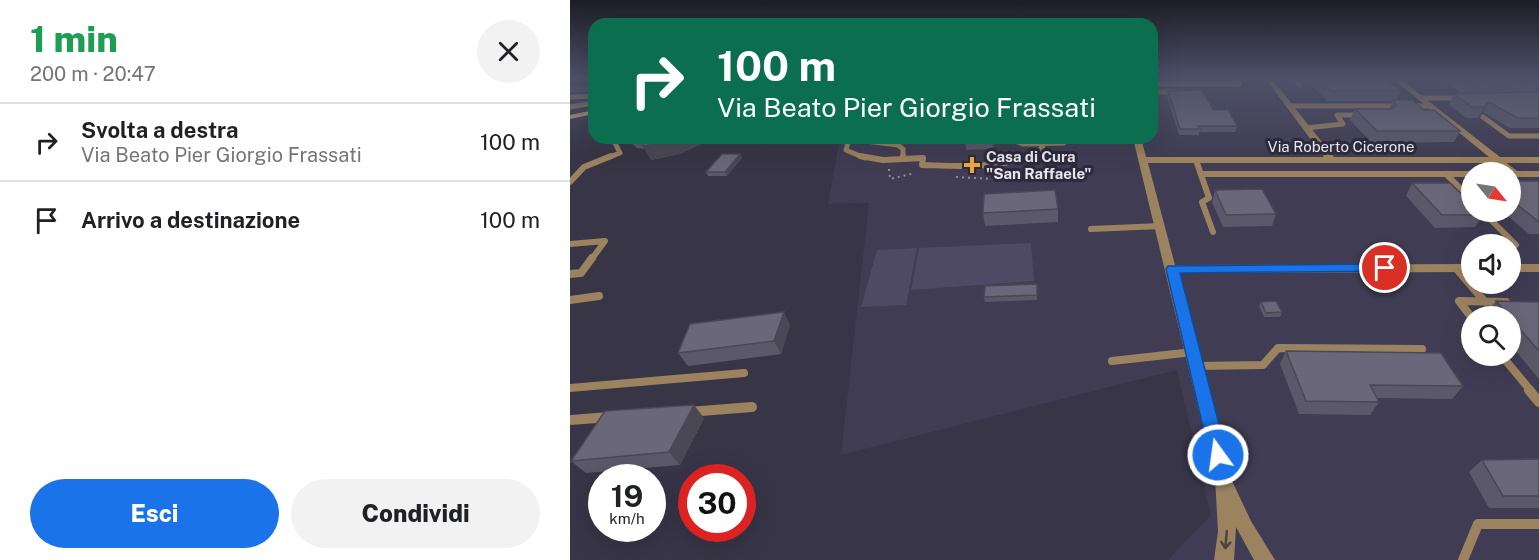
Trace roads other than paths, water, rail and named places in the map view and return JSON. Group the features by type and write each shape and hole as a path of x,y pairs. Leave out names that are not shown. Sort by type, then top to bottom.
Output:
{"main road":[{"path":"570,115 588,112"}],"street":[{"path":"1289,106 1331,160"},
{"path":"1430,106 1498,160"},
{"path":"1139,144 1223,477 1227,531 1224,560"},
{"name":"Via Roberto Cicerone","path":"1143,160 1539,160"},
{"path":"1172,269 1461,268"},
{"path":"1521,268 1539,268"},
{"path":"1223,477 1245,527 1265,560"}],"lane":[{"path":"570,107 588,105"},
{"path":"1289,106 1430,106"},
{"path":"1306,128 1343,124 1337,115 1366,115"},
{"path":"1483,117 1509,136 1538,137"},
{"path":"570,182 584,167 620,153 616,144"},
{"path":"848,144 846,150 868,160 923,158 922,165 1004,164 1027,158 1043,144"},
{"path":"890,144 898,145 903,149 903,159"},
{"path":"1196,160 1209,198 1202,202 1213,232"},
{"path":"1331,160 1342,174"},
{"path":"1201,174 1461,174"},
{"path":"1446,174 1461,189"},
{"path":"1521,174 1539,174"},
{"path":"1493,222 1505,234"},
{"path":"1091,229 1161,226"},
{"path":"570,244 604,241 581,273 570,274"},
{"path":"1456,268 1485,302"},
{"path":"570,300 599,296"},
{"path":"1462,306 1459,302 1518,302"},
{"path":"1196,366 1263,365 1278,348 1422,349"},
{"path":"1112,361 1193,352"},
{"path":"1510,366 1539,402"},
{"path":"570,388 744,373"},
{"path":"672,413 752,407"},
{"path":"570,420 627,416"},
{"path":"1462,560 1478,524 1539,524"}],"place":[{"name":"Casa di Cura \"San Raffaele\"","path":"972,165"}]}
